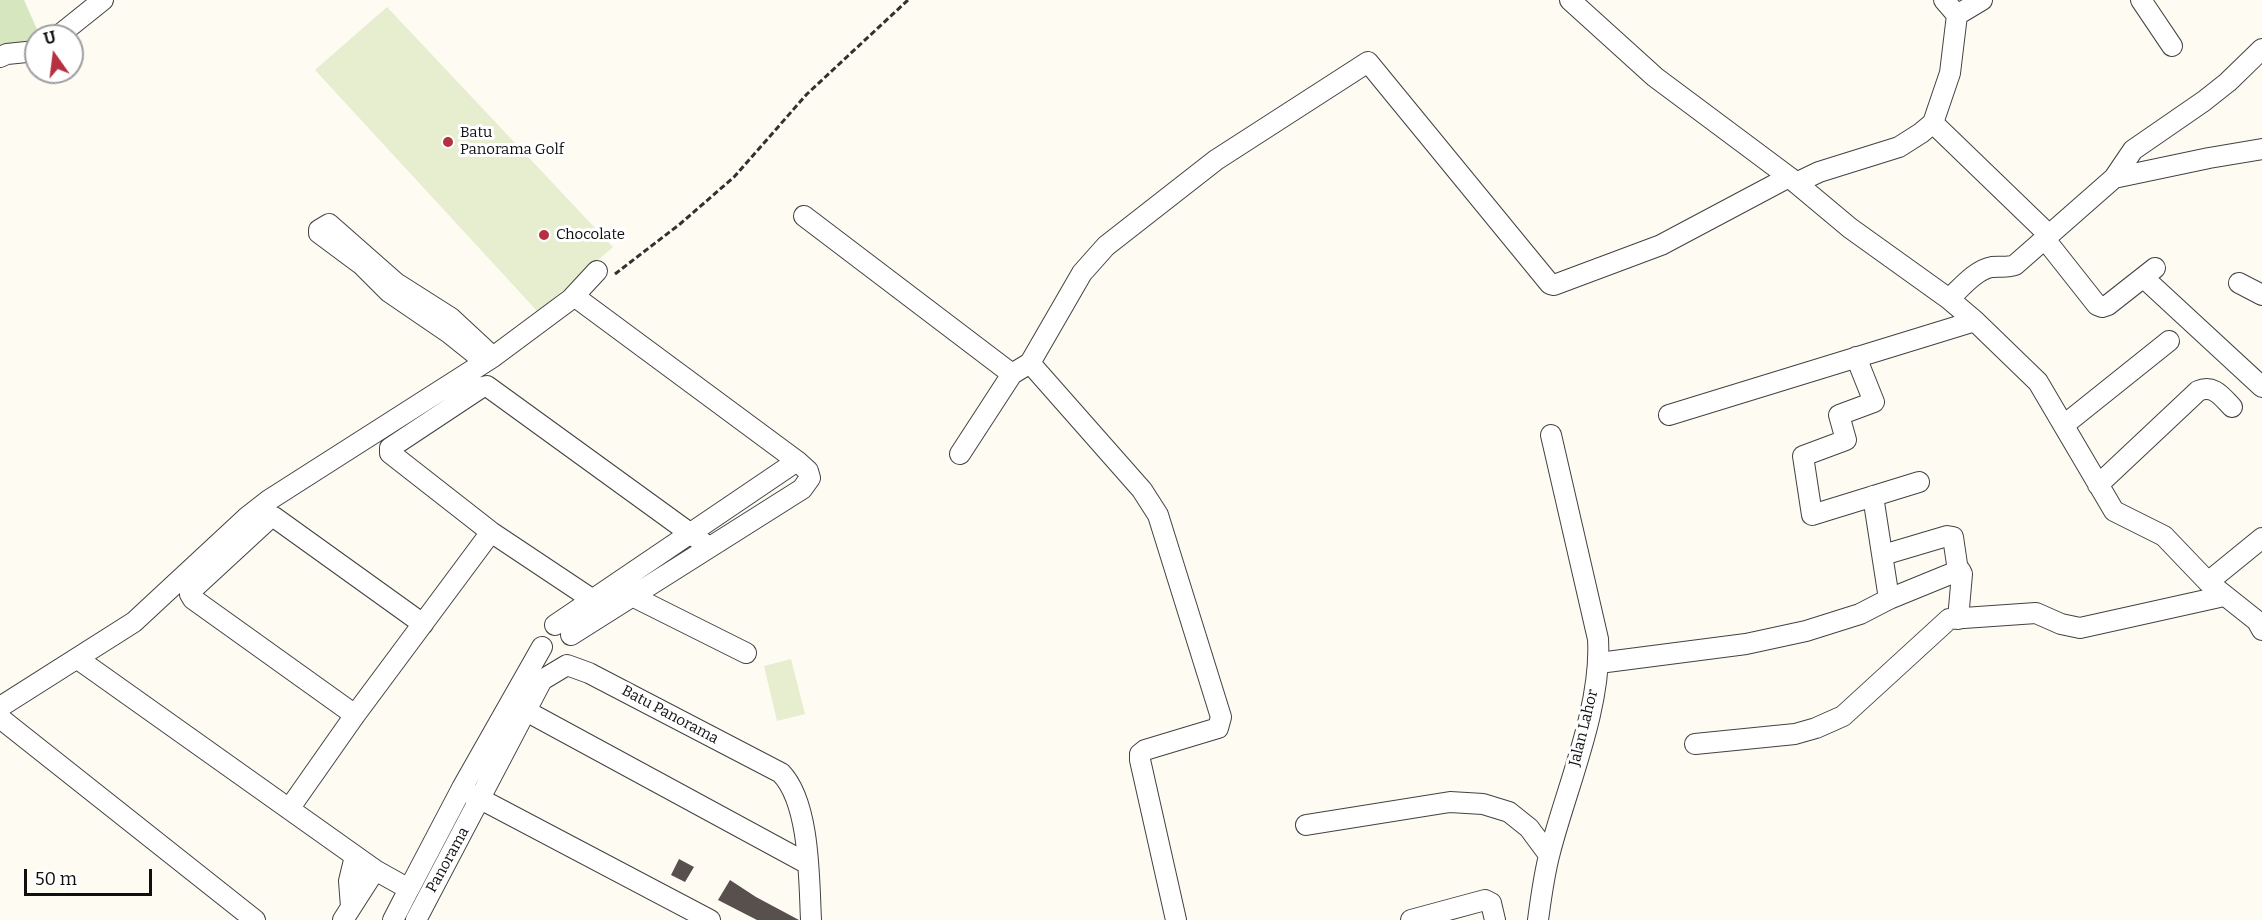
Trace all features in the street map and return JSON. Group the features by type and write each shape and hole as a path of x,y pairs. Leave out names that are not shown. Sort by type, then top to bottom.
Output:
{"street":[{"path":"73,24 103,0"},
{"path":"1570,0 1655,77 1792,180 1850,228 1949,299 1975,321 2038,382 2114,511 2164,536 2208,582 2260,622"},
{"path":"960,454 1012,374 1030,363 1082,273 1106,246 1216,159 1368,62 1550,284 1554,285 1661,245 1792,180 1899,147 1921,134 1933,123 1950,73 1957,15 1944,0"},
{"path":"1957,15 1982,0"},
{"path":"2141,0 2172,46"},
{"path":"1949,299 1980,272 1990,267 2015,265 2114,178 2133,150 2204,101 2228,82 2262,49"},
{"path":"0,57 24,52"},
{"path":"1933,123 2046,236 2097,305 2102,307 2108,305 2150,273 2262,387"},
{"path":"2114,178 2262,149"},
{"path":"804,216 1012,374"},
{"path":"329,224 396,283 451,318 488,359 389,292 362,265 319,233 319,230 329,224"},
{"path":"0,707 134,622 246,518 269,500 488,359 603,276"},
{"path":"2239,283 2262,295"},
{"path":"565,644 632,596 802,489 809,481 810,473 797,461 574,296"},
{"path":"1669,415 1975,321"},
{"path":"2064,425 2169,341"},
{"path":"1856,357 1874,402 1839,415 1846,440 1803,456 1812,515 1919,482"},
{"path":"1030,363 1142,490 1158,515 1221,717 1218,728 1145,750 1140,754 1176,920"},
{"path":"593,600 491,532 389,451 390,448 484,386 709,547"},
{"path":"2098,485 2198,391 2214,389 2232,407"},
{"name":"Jalan Lahor","path":"1538,920 1549,855 1585,730 1599,663 1598,639 1551,435"},
{"path":"393,920 462,788 518,707 544,678 593,600 797,461"},
{"path":"1873,496 1889,599"},
{"path":"355,715 193,599 190,594 193,589 271,517 274,517 423,624"},
{"path":"290,808 355,715 491,532"},
{"path":"1882,555 1947,536 1953,537 1958,571 1962,572 1959,619"},
{"path":"2208,582 2262,538"},
{"path":"1599,663 1746,644 1806,631 1860,614 1889,599 1958,571"},
{"path":"632,596 746,653"},
{"path":"1695,744 1795,734 1843,716 1946,621 2036,613 2061,624 2080,628 2224,596"},
{"name":"Batu Panorama","path":"518,707 542,647 548,655 558,657 565,644 589,673 781,773 796,794 801,810 808,864 811,920"},
{"path":"78,659 375,870 410,889"},
{"path":"480,800 518,707"},
{"path":"518,707 808,864"},
{"path":"0,718 255,920"},
{"path":"462,788 480,800 710,920"},
{"name":"Panorama","path":"416,920 480,800"},
{"path":"1306,825 1450,802 1483,804 1509,812 1529,828 1549,855"},
{"path":"347,913 349,881 355,856"},
{"path":"347,913 375,870"},
{"path":"1410,920 1485,900 1491,903 1495,920"}],"path":[{"path":"603,276 626,263 680,224 734,177 807,94 908,0"}],"green space":[{"path":"0,0 24,0 35,24 24,24 24,46 0,53"},
{"name":"Batu Panorama Golf","path":"387,7 613,247 538,312 315,70"},
{"path":"791,659 805,714 777,721 764,666"}],"building":[{"path":"679,859 694,867 685,882 671,875"},
{"path":"730,880 799,920 757,920 718,900"}],"place":[{"name":"Batu Panorama Golf","path":"448,142"},
{"name":"Chocolate","path":"544,235"}]}
